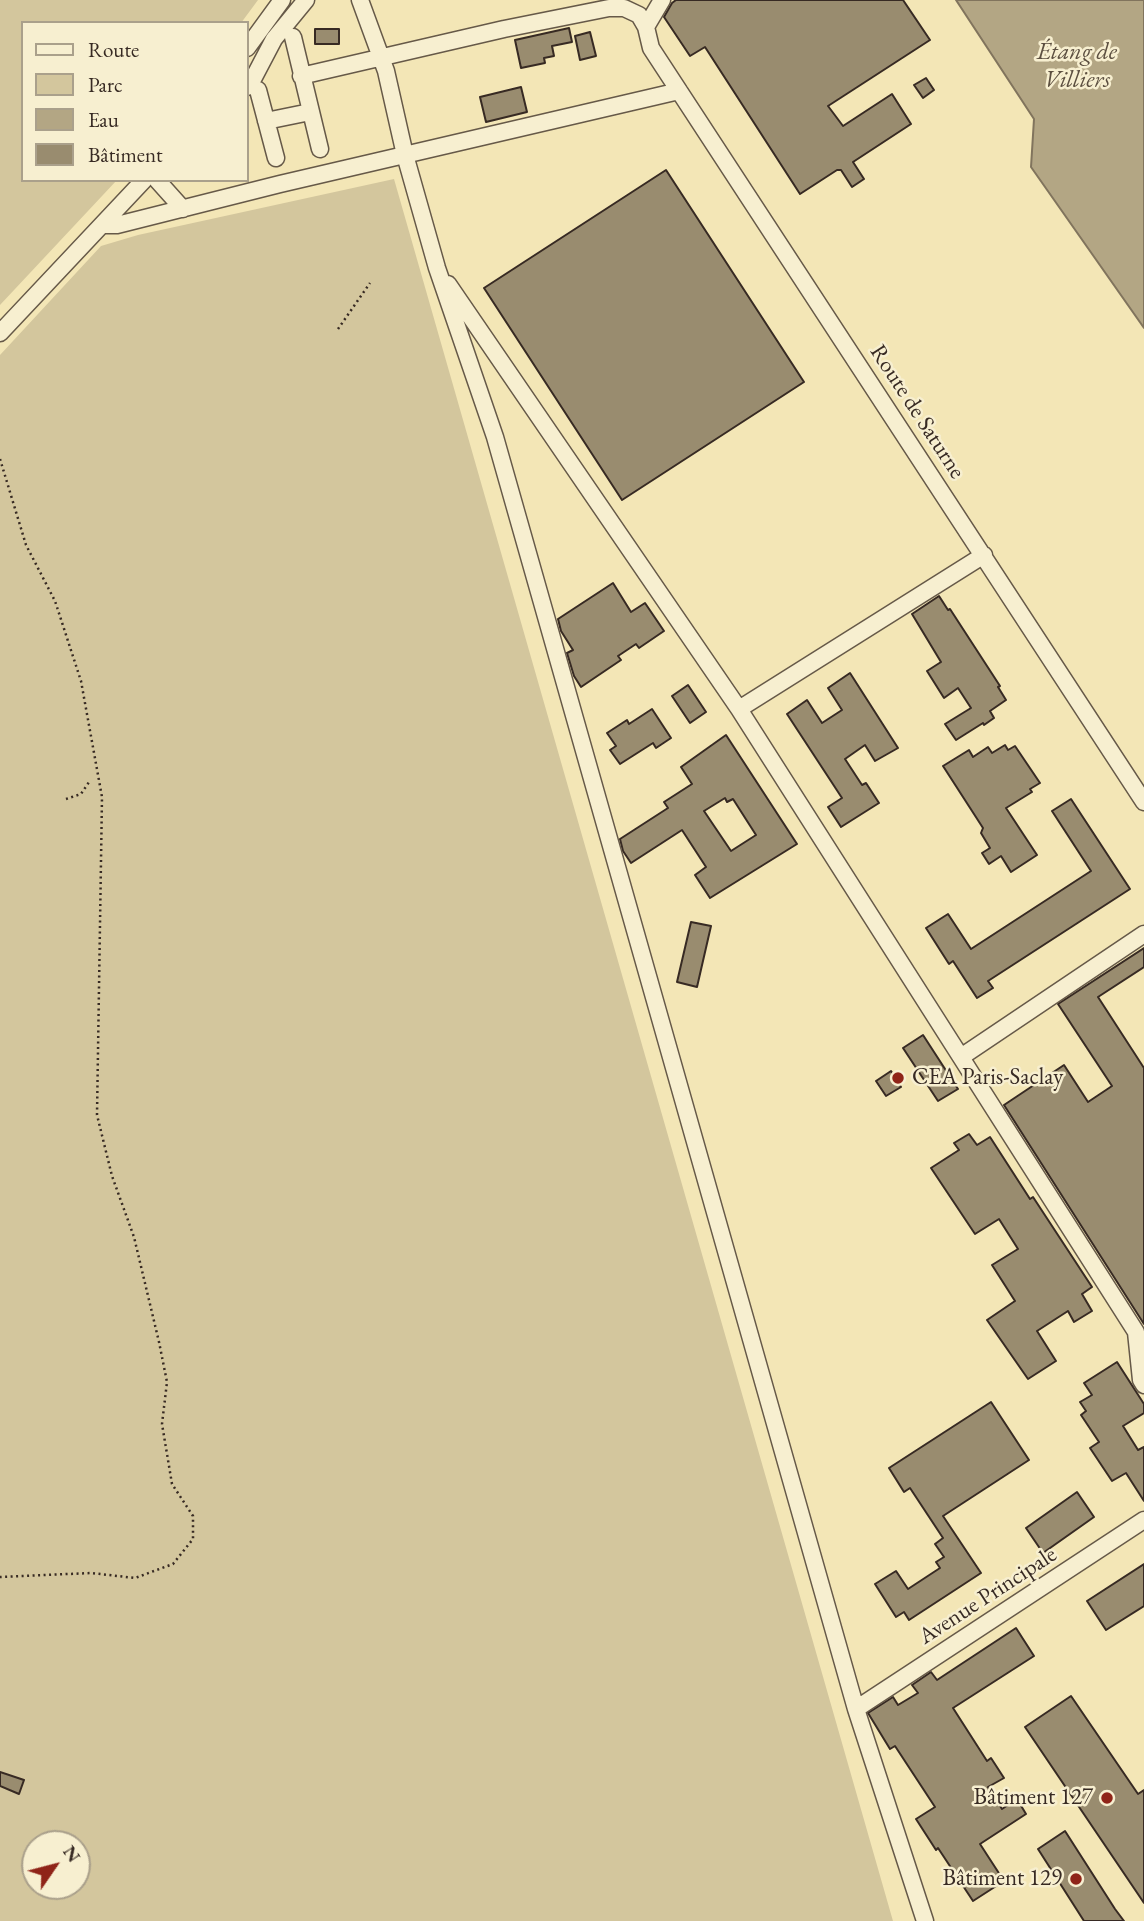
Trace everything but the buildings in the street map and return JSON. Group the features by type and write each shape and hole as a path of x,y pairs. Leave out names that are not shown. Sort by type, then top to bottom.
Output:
{"street":[{"path":"248,47 282,0"},
{"path":"276,158 266,121 252,88 274,38 306,0"},
{"path":"360,0 380,56 437,268 495,438 856,1709 925,1921"},
{"path":"301,76 597,5 624,8 639,15 646,27 662,0"},
{"name":"Route de Saturne","path":"646,27 651,48 1144,802"},
{"path":"293,37 320,149"},
{"path":"103,225 117,225 679,91"},
{"path":"266,121 310,112"},
{"path":"0,333 142,182"},
{"path":"159,182 183,209"},
{"path":"437,268 739,709 1136,1332 1141,1380 1144,1385"},
{"path":"739,709 984,555"},
{"path":"961,1057 1144,934"},
{"name":"Avenue Principale","path":"856,1709 1144,1520"}],"path":[{"path":"338,329 370,284"},
{"path":"0,459 26,545 55,601 80,681 102,797 97,1115 112,1176 134,1237 159,1342 167,1382 162,1424 172,1484 193,1516 193,1539 173,1564 135,1578 91,1573 0,1577"},
{"path":"66,799 81,794 89,782"}],"green space":[{"path":"0,0 258,0 242,21 21,21 21,182 115,182 0,305"},
{"path":"394,179 893,1921 0,1921 0,355 101,246 138,235"}],"water":[{"name":"Étang de Villiers","path":"956,0 1144,0 1144,328 1031,167 1034,119"}],"place":[{"name":"CEA Paris-Saclay","path":"898,1078"},
{"name":"Bâtiment 127","path":"1107,1798"},
{"name":"Bâtiment 129","path":"1076,1879"}]}
